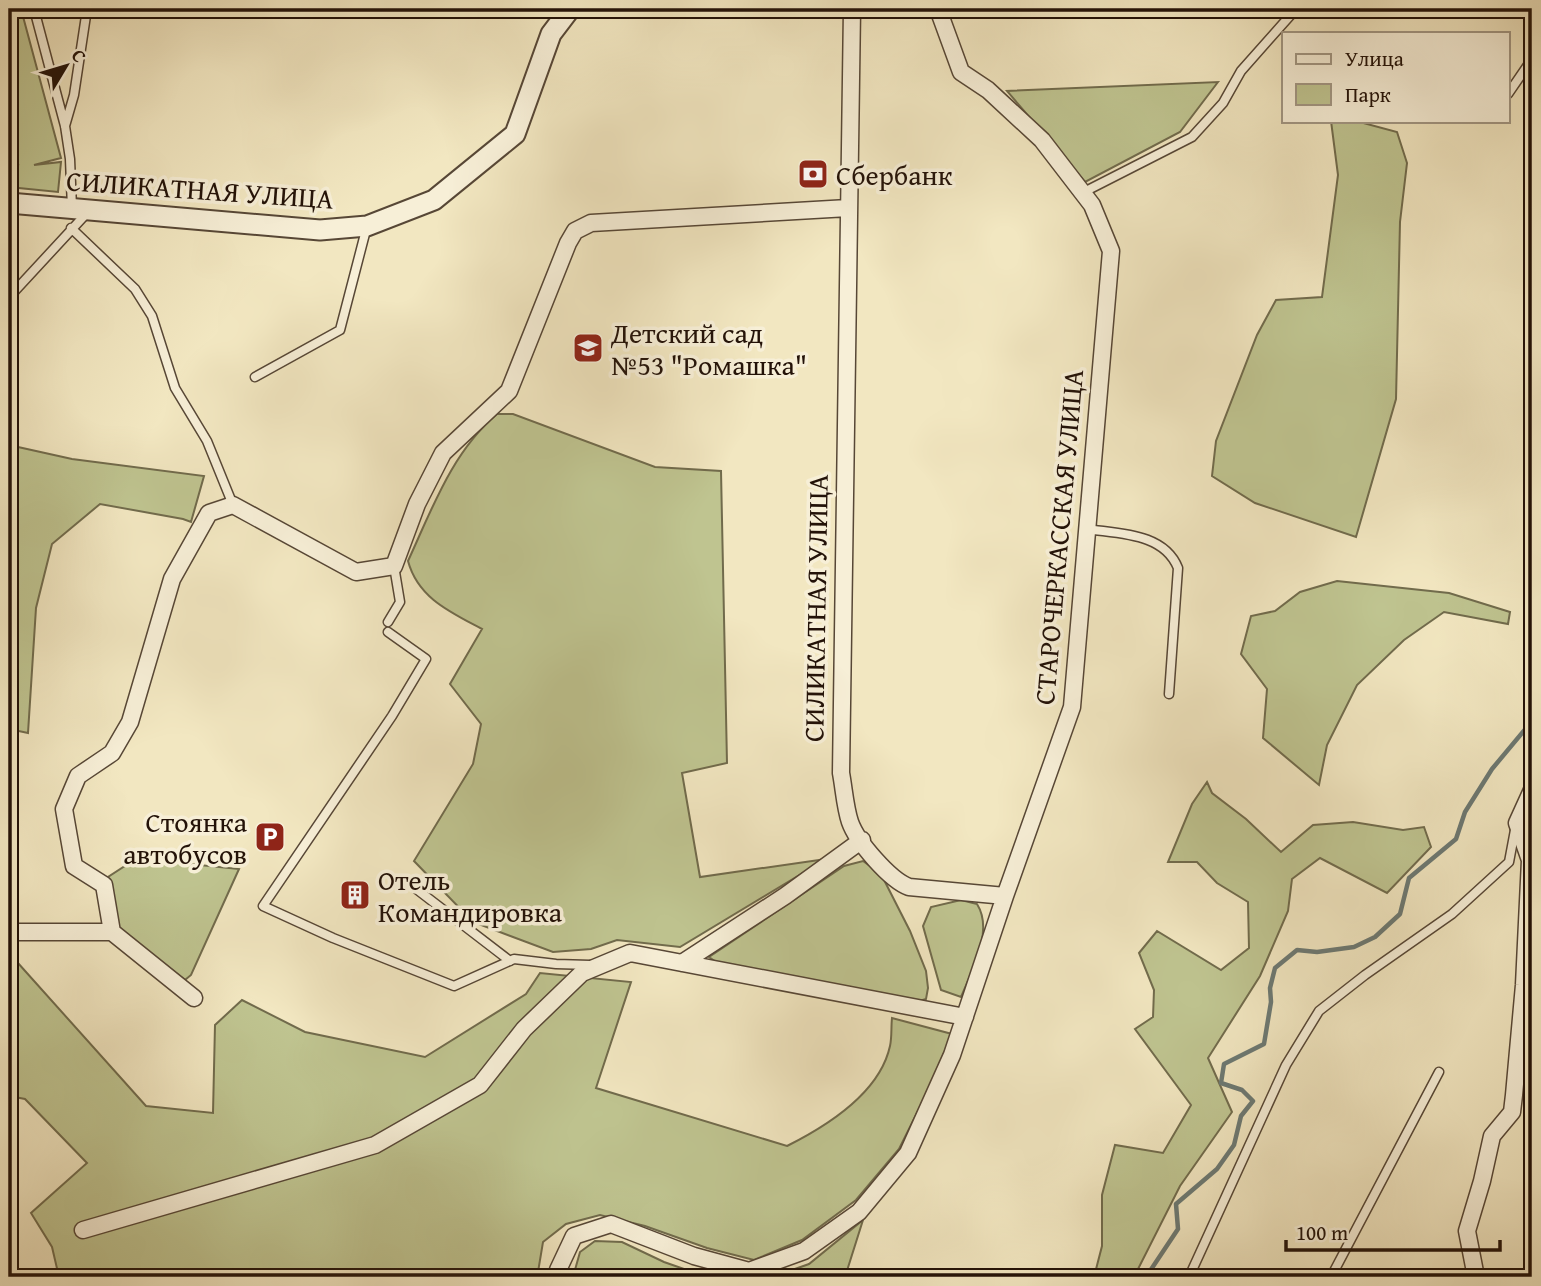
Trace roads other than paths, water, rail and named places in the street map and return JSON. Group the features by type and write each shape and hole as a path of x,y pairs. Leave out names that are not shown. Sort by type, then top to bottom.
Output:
{"street":[{"name":"СИЛИКАТНАЯ УЛИЦА","path":"9,203 320,230 367,226 434,200 515,134 551,34 570,9"},
{"name":"СИЛИКАТНАЯ УЛИЦА","path":"852,9 841,773 851,824 875,860 898,883 909,887 1004,896"},
{"name":"СТАРОЧЕРКАССКАЯ УЛИЦА","path":"558,1277 558,1270 574,1237 611,1224 694,1256 749,1271 804,1251 859,1212 908,1153 952,1055 1004,896 1072,707 1111,251 1092,205 1042,140 988,90 961,72 938,9"},
{"path":"112,932 104,885 74,866 64,809 78,776 111,753 130,722 172,579 209,513 233,505 356,572 394,566 417,504 443,453 509,391 575,231 591,223 848,208"},
{"path":"1476,1277 1467,1231 1492,1136 1512,1112 1524,985 1530,860 1517,823 1532,790"},
{"path":"682,963 862,840"},
{"path":"9,932 112,932 194,998"},
{"path":"83,1230 376,1145 480,1085 524,1029 582,973 630,953 965,1017"}],"lane":[{"path":"9,302 12,294 71,228 82,209 65,126 34,9"},
{"path":"65,126 74,96 87,9"},
{"path":"1082,193 1192,137 1223,103 1241,71 1296,9"},
{"path":"1510,91 1532,59"},
{"path":"255,377 340,330 367,226"},
{"path":"71,228 135,289 152,316 175,388 207,441 233,505"},
{"path":"1087,529 1148,539 1166,548 1174,557 1178,568 1169,694"},
{"path":"388,622 400,602 394,566"},
{"path":"388,632 426,659 392,716 263,906 333,938 454,986 514,959 600,965"},
{"path":"1189,1277 1286,1065 1319,1011 1452,914 1509,862 1517,823"},
{"path":"415,888 510,961"},
{"path":"1331,1277 1439,1072"}],"waterway":[{"path":"1522,9 1532,37"},
{"path":"1532,421 1532,472"},
{"path":"1146,1277 1178,1229 1176,1204 1217,1169 1234,1145 1241,1116 1253,1101 1242,1090 1221,1083 1224,1064 1264,1044 1275,968 1297,950 1317,952 1354,947 1375,937 1400,914 1409,878 1456,839 1465,812 1492,769 1532,721"}],"place":[{"name":"Сбербанк","path":"813,174"},
{"name":"Детский сад №53 \"Ромашка\"","path":"588,348"},
{"name":"Стоянка автобусов","path":"270,837"},
{"name":"Отель Командировка","path":"355,895"}]}
